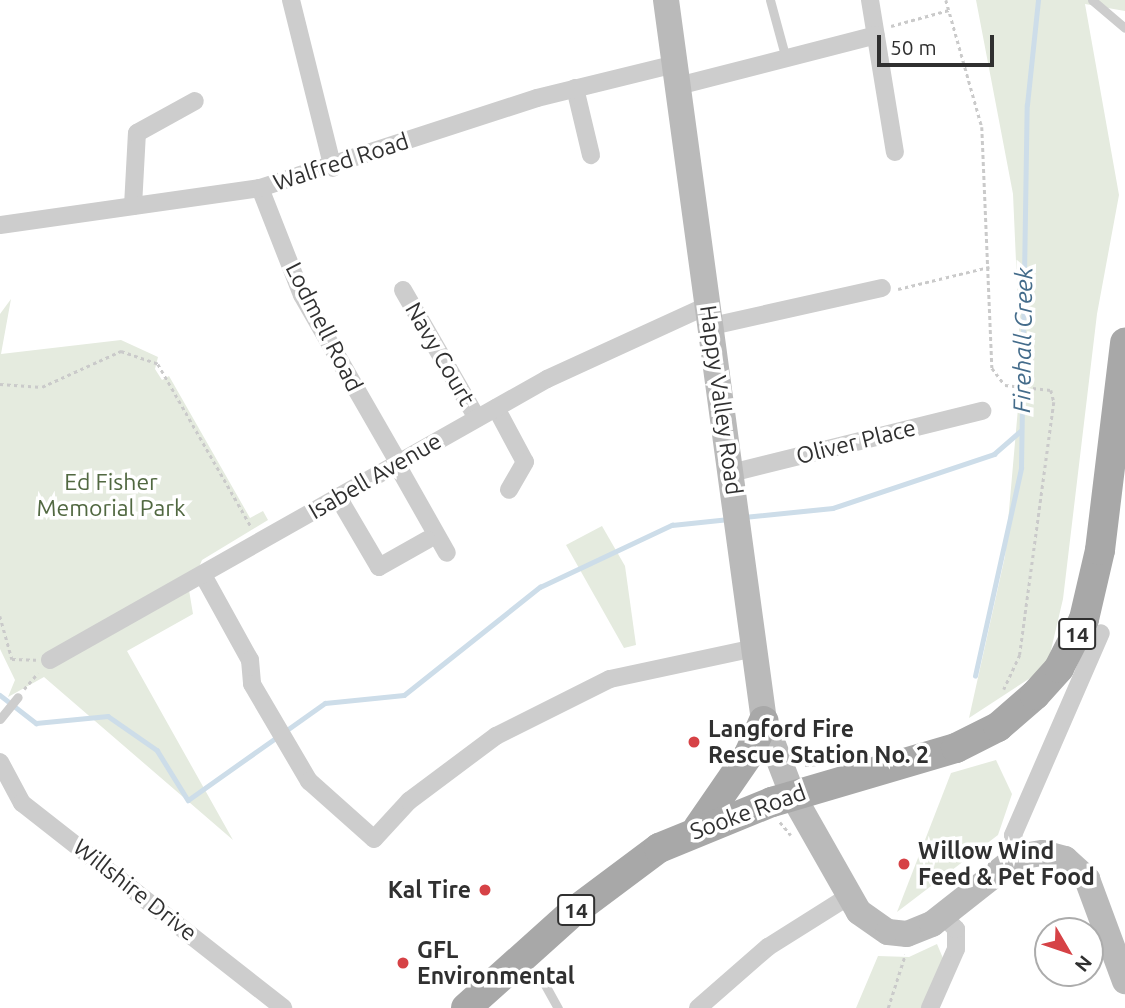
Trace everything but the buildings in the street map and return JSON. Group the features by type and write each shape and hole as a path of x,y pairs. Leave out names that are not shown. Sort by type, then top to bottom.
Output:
{"main road":[{"name":"Happy Valley Road","path":"666,0 764,721 793,796 865,918 888,932 919,931 1017,857"},
{"name":"Sooke Road","path":"466,1008 619,876 698,828 793,796 956,748 998,727 1059,668 1084,619 1100,550 1125,343"},
{"path":"698,828 749,754 764,721"},
{"path":"1017,857 1043,853 1080,871 1122,966"}],"street":[{"path":"291,0 333,168"},
{"path":"870,0 895,152"},
{"name":"Walfred Road","path":"0,225 260,188 333,168 575,88 786,59 875,33"},
{"path":"575,88 591,155"},
{"path":"133,206 137,133 195,101"},
{"name":"Lodmell Road","path":"260,188 302,295 447,552"},
{"name":"Isabell Avenue","path":"50,660 496,408 710,316 882,288"},
{"name":"Navy Court","path":"403,290 477,418"},
{"path":"496,408 526,461 509,490"},
{"name":"Oliver Place","path":"731,473 982,411"},
{"path":"338,497 379,567 427,540"},
{"path":"203,575 250,660 252,684 309,780 374,839 409,801 495,736 610,679 755,648"},
{"path":"1017,857 1013,835 1101,633"},
{"name":"Willshire Drive","path":"0,762 22,803 283,1008"},
{"path":"698,1008 768,947 849,895"},
{"path":"930,1008 956,949 956,929 942,915"}],"lane":[{"path":"770,0 786,59"},
{"path":"1092,0 1125,28"},
{"path":"0,719 18,697"},
{"path":"544,983 558,1008"}],"path":[{"path":"946,0 982,127 992,368 997,379 1015,388 1051,390 1045,500 1020,655 1015,676 995,698"},
{"path":"875,33 949,10"},
{"path":"882,288 906,289 989,267"},
{"path":"0,384 41,387 121,351 158,364 254,531"},
{"path":"0,616 12,659 50,660"},
{"path":"18,697 50,660"},
{"path":"807,764 823,764"},
{"path":"888,1008 905,951"}],"green space":[{"path":"976,0 1125,0 1125,11 1085,4 1119,195 1097,314 1063,599 1047,667 969,718 1005,556 1021,374 1013,194"},
{"name":"Ed Fisher Memorial Park","path":"11,299 1,354 121,340 158,357 155,369 162,380 169,376 250,518 263,511 268,520 202,560 189,590 193,614 127,651 233,840 44,677 8,697 15,680 0,649 0,314"},
{"path":"602,526 625,566 636,645 624,648 566,545"},
{"path":"996,760 1012,794 998,835 897,912 951,773"},
{"path":"937,944 945,963 926,1008 856,1008 878,956 909,957"}],"waterway":[{"name":"Firehall Creek","path":"975,676 1021,468 1027,105 1038,0"},
{"path":"744,517 833,508 994,454 1020,431"},
{"path":"284,732 325,703 404,695 540,587 672,525 729,519"},
{"path":"0,695 36,723 108,716 157,750 188,800 277,737"}],"place":[{"name":"Langford Fire Rescue Station No. 2","path":"694,742"},
{"name":"Willow Wind Feed & Pet Food","path":"904,864"},
{"name":"Kal Tire","path":"485,890"},
{"name":"GFL Environmental","path":"403,963"}]}
